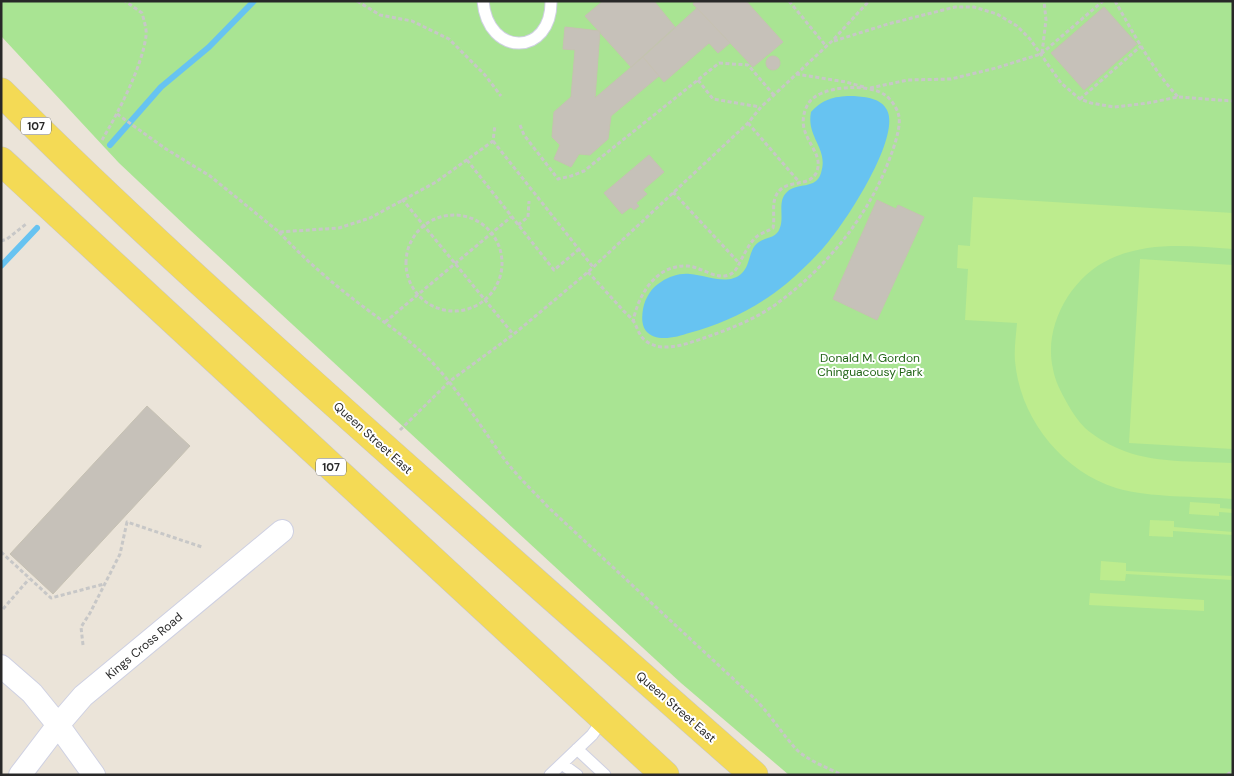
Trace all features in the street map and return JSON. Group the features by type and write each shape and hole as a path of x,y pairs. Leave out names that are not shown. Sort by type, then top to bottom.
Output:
{"main road":[{"name":"Queen Street East","path":"1,92 70,161 223,304 524,573 754,775"},
{"name":"107","path":"1,161 665,775"}],"street":[{"name":"Kings Cross Road","path":"20,775 83,696 282,532"},
{"path":"1,666 32,694 58,725 94,775"}],"lane":[{"path":"483,1 484,15 498,37 509,42 520,43 531,40 541,34 548,25 552,1"},
{"path":"550,775 592,735 604,718"},
{"path":"577,749 605,775"},
{"path":"562,764 577,775"}],"path":[{"path":"102,140 117,114 142,53 146,34 142,14 125,1"},
{"path":"357,1 380,15 412,22 449,38 485,75 501,96"},
{"path":"789,1 826,46"},
{"path":"399,430 450,382 514,334 588,272 748,123 773,94 832,41 869,1"},
{"path":"1041,54 1046,20 1044,1"},
{"path":"633,322 640,298 649,283 660,274 675,268 688,266 718,275 728,275 735,271 752,240 773,228 775,198 780,190 788,184 810,180 817,172 818,161 813,147 804,132 804,118 809,103 819,93 830,89 870,88 908,80 950,79 996,68 1041,54 1103,1"},
{"path":"1115,1 1141,46 1168,86 1178,97"},
{"path":"832,41 955,7 974,7 997,14 1016,26 1030,39 1061,83 1080,99 1101,106 1114,107 1178,97 1233,101"},
{"path":"1080,99 1141,46"},
{"path":"520,125 524,135 558,179 584,171 719,63 748,65 773,94"},
{"path":"588,272 633,322 638,333 646,341 662,347 695,341 726,330 778,303 821,265 841,243 868,204 881,180 891,154 899,117 893,103 885,94 846,82 796,74"},
{"path":"698,80 712,99 761,107"},
{"path":"117,114 123,116 166,149 210,176 280,232 306,259 405,337 450,382 506,461 549,508 754,698 769,713 798,751 842,775"},
{"path":"748,123 800,183"},
{"path":"495,125 493,141 593,267"},
{"path":"280,232 339,228 370,218 436,182 493,141"},
{"path":"467,160 554,270 578,250"},
{"path":"673,192 739,264"},
{"path":"402,199 514,334"},
{"path":"518,225 528,218 530,200"},
{"path":"458,216 475,221 491,233 499,249 502,268 496,286 485,301 468,308 448,310 432,305 418,294 408,278 405,258 411,240 424,226 441,217 458,216"},
{"path":"385,322 511,217"},
{"path":"1,241 7,239 26,224"},
{"path":"83,645 81,627 120,554 127,522 202,547"},
{"path":"1,552 51,598 105,584"},
{"path":"3,609 29,579"},
{"path":"1227,775 1233,770"}],"green space":[{"name":"Donald M. Gordon Chinguacousy Park","path":"1,1 1233,1 1233,775 789,775 681,683 119,163 1,36"},
{"path":"973,197 1233,213 1233,249 1186,246 1155,247 1125,253 1096,267 1072,290 1063,305 1056,320 1052,336 1051,353 1054,373 1060,391 1075,416 1089,431 1117,448 1145,457 1174,461 1233,463 1233,499 1144,494 1116,488 1096,480 1078,469 1061,455 1047,439 1025,402 1019,382 1015,361 1017,323 965,320 968,269 957,268 958,245 970,246"},
{"path":"1140,259 1233,265 1233,449 1129,443"},
{"path":"1190,502 1220,504 1220,508 1233,509 1233,513 1219,512 1219,516 1189,514"},
{"path":"1150,520 1174,521 1174,527 1233,532 1233,535 1173,531 1173,537 1149,536"},
{"path":"1101,561 1126,563 1126,571 1233,576 1233,580 1126,574 1125,581 1100,580"},
{"path":"1090,593 1204,600 1204,611 1089,605"}],"water":[{"path":"854,96 873,99 881,103 887,110 889,123 886,139 880,158 870,178 848,215 824,247 786,284 740,314 715,325 679,336 661,338 650,335 643,326 643,309 649,293 658,284 671,277 683,274 723,280 735,277 744,271 755,245 778,232 781,224 784,195 791,189 815,182 821,173 822,157 810,121 811,112 831,99"}],"building":[{"path":"603,1 654,1 675,27 631,67 585,16"},
{"path":"695,1 746,1 783,42 753,67 693,4"},
{"path":"1104,7 1137,44 1084,90 1051,53"},
{"path":"697,8 730,43 718,53 709,43 664,82 643,57"},
{"path":"565,27 600,31 595,98 643,57 659,76 611,116 608,139 590,155 579,154 571,167 554,159 560,145 552,137 554,112 571,97 575,50 563,49"},
{"path":"770,56 776,56 780,63 776,70 770,70 766,66 766,60"},
{"path":"649,155 664,172 643,190 647,194 636,203 639,206 634,210 631,207 622,214 604,193"},
{"path":"877,200 896,209 898,205 924,217 877,320 833,299"},
{"path":"147,406 190,446 53,594 10,554"}],"waterway":[{"path":"110,145 161,87 209,47 254,1"},
{"path":"1,266 37,228"}]}
